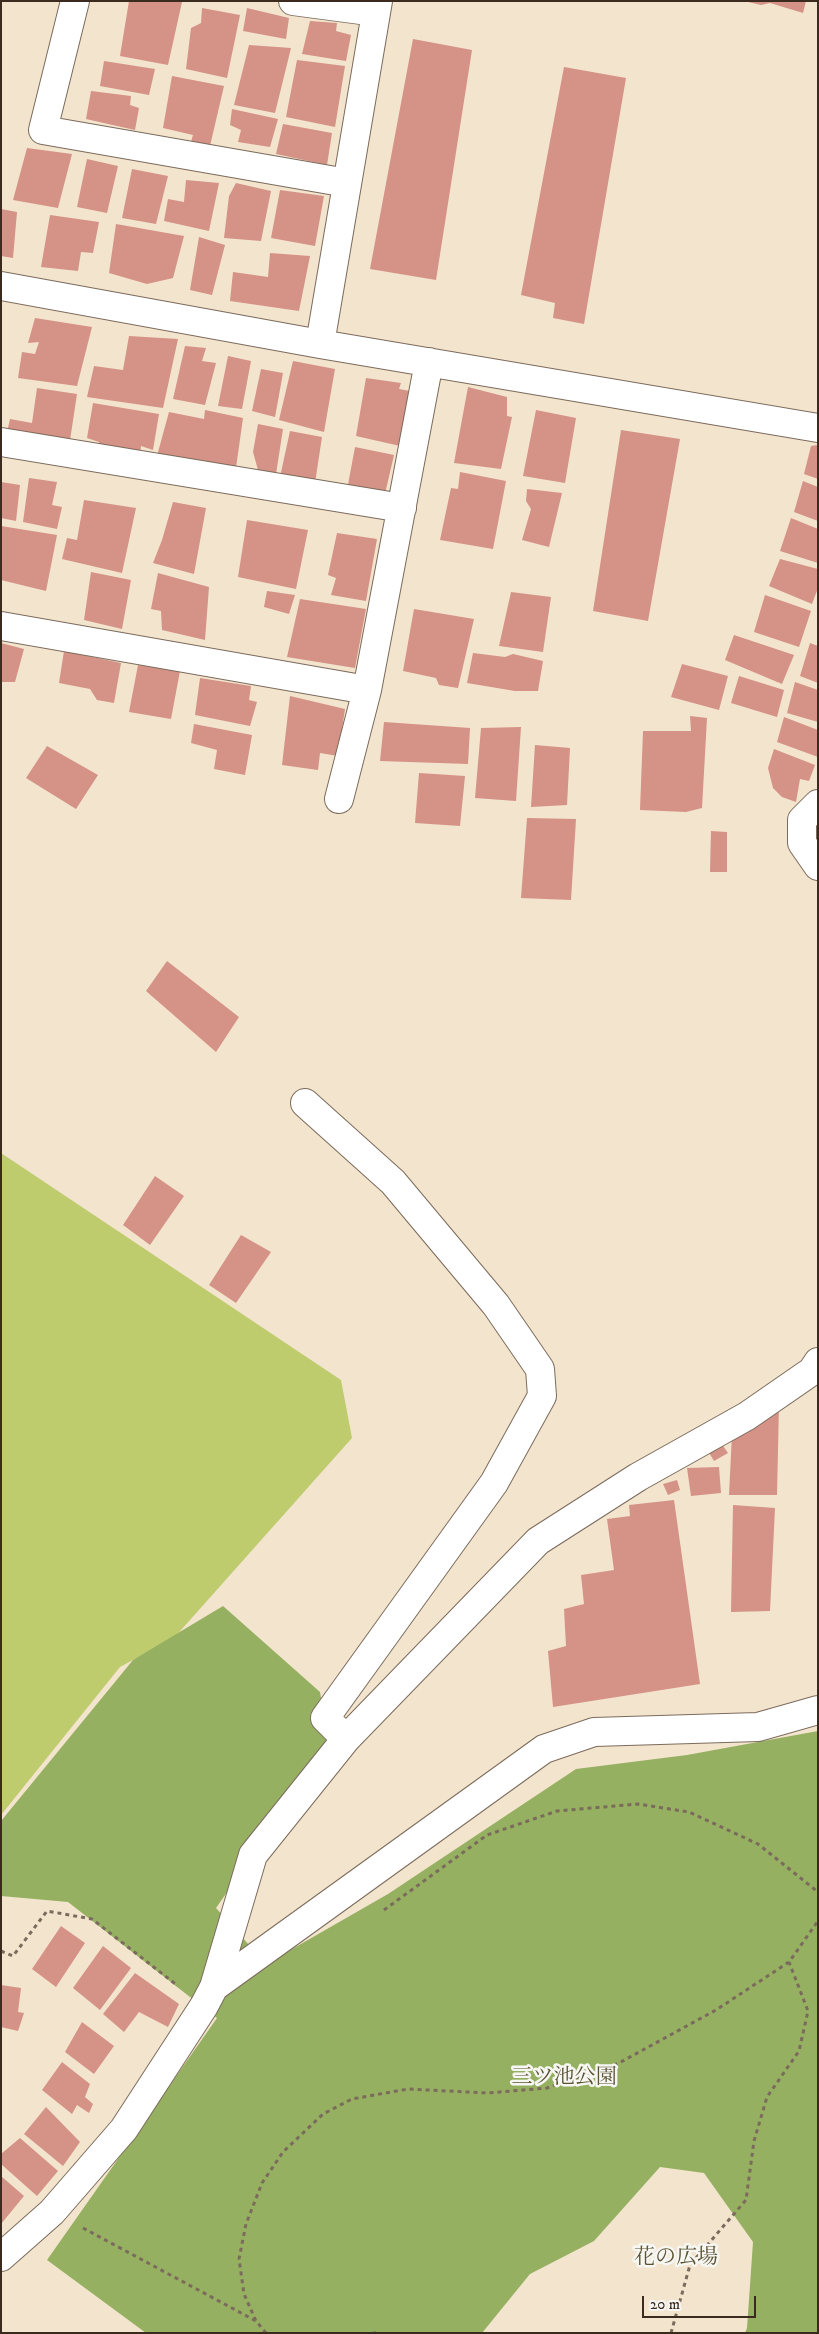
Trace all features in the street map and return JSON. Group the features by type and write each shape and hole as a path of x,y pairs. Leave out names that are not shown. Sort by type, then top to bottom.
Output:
{"street":[{"path":"75,1 43,130 347,183"},
{"path":"293,1 377,7 320,344"},
{"path":"1,286 320,344 818,428"},
{"path":"339,799 367,690 429,362"},
{"path":"1,442 402,508"},
{"path":"1,626 367,690"},
{"path":"818,804 802,820 802,843 818,866"},
{"path":"304,1103 393,1182 496,1305 540,1369 542,1396 494,1483 326,1718 346,1739"},
{"path":"1,2256 52,2212 124,2129 209,1996 252,1855 346,1739 538,1541 638,1477 747,1416 812,1371 818,1362"},
{"path":"209,1996 544,1749 594,1732 758,1726 818,1710"}],"path":[{"path":"378,1913 487,1835 557,1811 638,1804 689,1812 758,1844 818,1892"},
{"path":"1,1951 13,1956 47,1911 92,1919 209,1996"},
{"path":"266,2333 256,2321 244,2294 239,2259 246,2224 262,2183 283,2152 323,2114 352,2099 408,2090 488,2093 547,2088 619,2063 716,2010 789,1962 818,1921"},
{"path":"671,2333 690,2265 746,2200 754,2141 766,2097 799,2051 808,2011 789,1962"},
{"path":"52,2212 256,2321"}],"green space":[{"path":"1,1153 341,1380 352,1438 174,1638 120,1667 1,1815"},
{"name":"三ツ池公園","path":"223,1606 320,1692 329,1745 216,1908 266,1964 388,1894 576,1769 687,1755 818,1731 818,2333 745,2333 747,2328 753,2242 704,2173 660,2167 594,2241 530,2274 482,2333 146,2333 47,2260 217,2018 68,1902 1,1896 1,1821 133,1660"}],"building":[{"path":"129,1 182,2 168,65 120,56"},
{"path":"806,1 803,13 770,3 761,5 748,2"},
{"path":"202,8 240,15 227,78 186,69 191,28 201,23"},
{"path":"247,8 289,18 286,39 243,31"},
{"path":"310,21 337,23 336,31 351,35 346,61 302,54"},
{"path":"413,39 472,50 436,280 370,269"},
{"path":"249,45 291,48 275,113 234,105"},
{"path":"297,60 345,66 335,127 286,117"},
{"path":"104,61 155,69 149,95 100,86"},
{"path":"564,67 626,78 584,324 553,318 555,303 521,295"},
{"path":"172,76 224,86 210,146 191,142 193,135 163,128"},
{"path":"91,91 131,96 130,105 139,108 135,130 86,119"},
{"path":"232,109 278,119 270,147 238,142 241,130 230,125"},
{"path":"283,124 332,133 327,165 276,154"},
{"path":"27,148 72,154 58,208 13,200"},
{"path":"87,159 118,166 107,213 77,207"},
{"path":"132,169 168,176 156,224 122,218"},
{"path":"186,180 219,183 209,231 164,221 168,199 184,202"},
{"path":"236,183 271,191 261,241 224,238 229,196"},
{"path":"280,190 324,196 315,246 271,238"},
{"path":"1,209 17,212 13,258 1,256"},
{"path":"50,215 99,222 93,253 81,252 78,271 41,267"},
{"path":"116,224 184,236 173,278 147,284 109,273"},
{"path":"199,237 225,245 212,295 190,290"},
{"path":"270,253 310,256 299,311 230,301 233,272 268,277"},
{"path":"35,318 92,327 77,386 18,378 22,352 35,354 39,342 28,343"},
{"path":"129,336 178,339 163,408 87,397 94,366 123,370"},
{"path":"185,346 206,348 202,361 216,363 205,405 173,399"},
{"path":"228,356 251,361 242,409 218,406"},
{"path":"293,361 335,369 324,432 279,420"},
{"path":"261,369 283,373 275,417 252,411"},
{"path":"366,378 401,383 399,389 410,391 400,446 356,436"},
{"path":"468,387 507,397 507,416 512,417 501,469 454,463"},
{"path":"37,388 77,394 69,447 6,437 10,419 32,423"},
{"path":"93,403 159,414 153,450 141,446 140,456 99,448 99,442 87,438"},
{"path":"205,410 243,418 235,475 155,463 169,412 204,419"},
{"path":"536,410 576,418 565,483 523,476"},
{"path":"258,424 283,429 276,474 258,470 253,452"},
{"path":"621,430 680,439 648,621 593,611"},
{"path":"290,431 322,437 315,483 280,477"},
{"path":"818,445 818,479 804,474 811,446"},
{"path":"355,447 394,455 384,498 347,490"},
{"path":"460,472 506,481 493,549 440,540 451,488 458,489"},
{"path":"29,478 57,482 52,505 62,507 57,529 23,522"},
{"path":"803,481 818,487 818,521 794,512"},
{"path":"1,482 20,485 16,521 1,518"},
{"path":"527,489 562,493 549,547 522,540 531,509 526,501"},
{"path":"84,500 136,508 122,573 62,559 67,538 77,540"},
{"path":"173,502 206,508 194,574 153,563"},
{"path":"791,518 818,529 818,563 780,551"},
{"path":"247,520 308,530 296,589 238,577"},
{"path":"1,526 57,535 46,591 1,580"},
{"path":"337,533 377,539 366,601 331,595 336,578 328,575"},
{"path":"780,559 818,569 818,588 812,604 769,586"},
{"path":"91,572 131,580 122,629 84,620"},
{"path":"158,573 209,587 205,640 162,630 161,611 151,609"},
{"path":"267,591 295,595 289,614 264,607"},
{"path":"511,592 551,597 543,652 499,646"},
{"path":"765,595 811,611 799,647 754,632"},
{"path":"300,599 366,609 355,668 287,657"},
{"path":"414,609 474,619 458,688 439,685 436,678 403,671"},
{"path":"734,635 794,655 782,684 725,660"},
{"path":"1,643 24,649 15,682 1,682"},
{"path":"810,643 818,646 818,683 800,676"},
{"path":"64,651 121,663 114,703 97,700 90,689 59,683"},
{"path":"473,653 505,657 513,654 543,661 538,691 515,691 467,683"},
{"path":"682,664 728,676 719,710 671,697"},
{"path":"138,665 180,671 171,719 129,712"},
{"path":"739,676 784,690 777,717 731,703"},
{"path":"200,678 251,686 249,700 257,702 250,726 195,715"},
{"path":"795,682 818,690 818,722 787,713"},
{"path":"290,696 345,709 338,756 320,753 318,770 282,765"},
{"path":"690,716 707,718 702,808 686,812 640,810 643,731 691,731"},
{"path":"784,717 818,730 818,757 777,742"},
{"path":"384,722 470,728 468,764 380,761"},
{"path":"194,724 252,735 245,775 214,769 217,750 191,743"},
{"path":"521,727 516,801 475,798 481,728"},
{"path":"535,745 570,748 567,805 531,807"},
{"path":"47,746 98,775 76,809 26,778"},
{"path":"774,749 815,765 809,781 800,779 796,802 782,797 773,788 768,768"},
{"path":"419,773 465,776 460,826 415,823"},
{"path":"527,818 576,819 571,900 521,898"},
{"path":"711,831 727,832 727,872 710,872"},
{"path":"167,961 239,1017 216,1052 146,991"},
{"path":"155,1176 184,1196 150,1245 123,1225"},
{"path":"241,1235 271,1252 236,1303 209,1285"},
{"path":"779,1405 777,1495 729,1495 732,1434"},
{"path":"721,1443 728,1453 714,1461 708,1451"},
{"path":"719,1467 721,1493 691,1496 687,1468"},
{"path":"677,1480 680,1490 668,1495 663,1484"},
{"path":"674,1500 700,1684 553,1707 548,1651 566,1646 564,1609 584,1604 581,1575 614,1570 607,1519 630,1516 629,1505"},
{"path":"733,1505 775,1508 770,1611 731,1612"},
{"path":"61,1926 85,1943 56,1987 32,1969"},
{"path":"103,1946 131,1968 100,2010 73,1988"},
{"path":"135,1973 179,2004 168,2027 139,2012 124,2032 103,2014"},
{"path":"1,1985 21,1988 18,2012 24,2013 18,2031 1,2027"},
{"path":"82,2022 114,2046 94,2074 65,2052"},
{"path":"62,2062 90,2084 85,2097 93,2104 89,2113 77,2105 72,2114 42,2090"},
{"path":"46,2107 80,2142 63,2166 24,2134"},
{"path":"20,2138 58,2171 37,2196 1,2164 1,2154"},
{"path":"1,2176 24,2196 1,2224"}],"park label":[{"name":"花の広場","path":"676,2259"}]}
